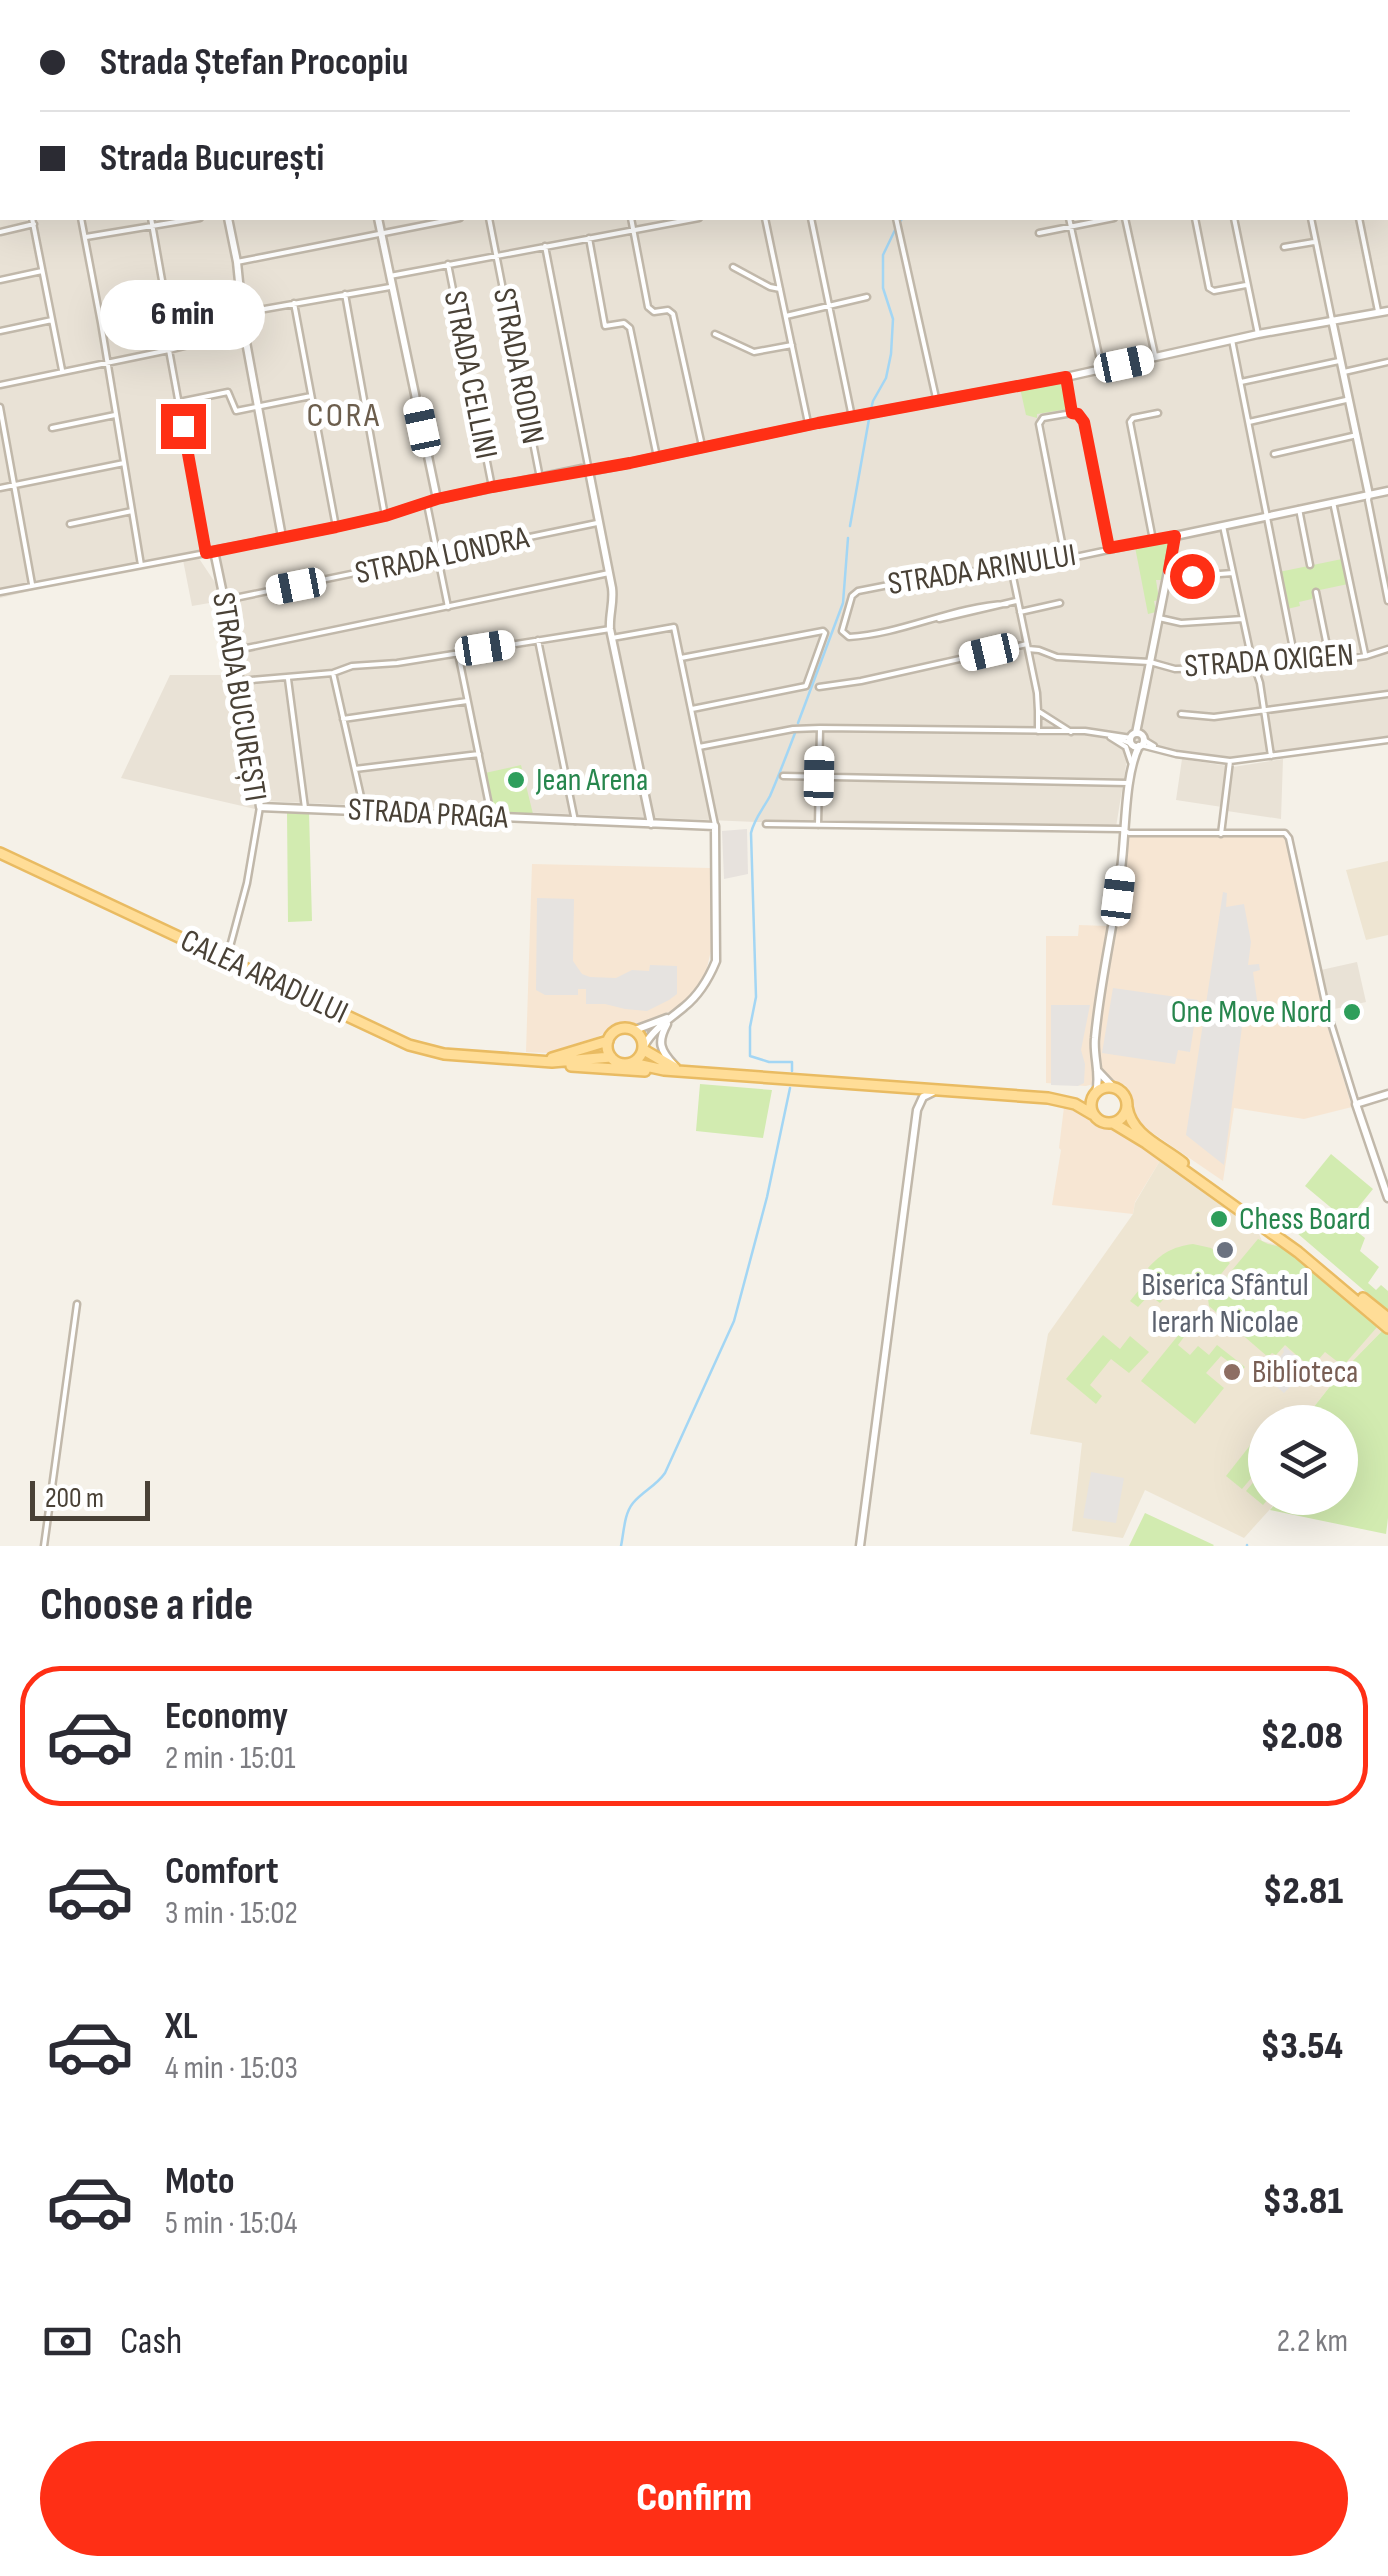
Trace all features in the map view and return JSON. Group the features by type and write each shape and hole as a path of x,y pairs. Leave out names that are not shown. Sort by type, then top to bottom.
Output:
{"main road":[{"name":"CALEA ARADULUI","path":"0,853 410,1045 444,1054 564,1062 611,1057"},
{"path":"632,1063 640,1058 644,1048 642,1037 624,1027 608,1041 611,1057 623,1064 944,1088 1075,1104 1102,1123 1113,1124 1146,1144 1298,1252 1388,1328"},
{"name":"CALEA ARADULUI","path":"539,1060 608,1041"},
{"path":"644,1048 678,1070"},
{"path":"539,1060 551,1064 678,1070"},
{"path":"1075,1104 1108,1087 1122,1093 1131,1123 1140,1133 1303,1250 1388,1318"},
{"path":"1092,1114 1094,1094"},
{"path":"1113,1124 1127,1108"}],"street":[{"path":"81,220 141,565"},
{"name":"STRADA BUCUREȘTI","path":"152,220 179,402 210,552 236,651 260,807 247,884 226,960"},
{"path":"85,237 187,220"},
{"path":"228,220 244,331 282,537"},
{"path":"378,220 437,499"},
{"name":"STRADA RODIN","path":"489,220 540,478"},
{"path":"632,220 648,307 654,312 668,310 674,314 702,448"},
{"path":"390,276 688,220"},
{"path":"766,220 808,425"},
{"path":"811,220 852,417"},
{"path":"896,220 936,401"},
{"path":"1070,220 1102,369"},
{"path":"1039,233 1103,220"},
{"path":"1125,220 1155,358"},
{"path":"1195,220 1208,288 1214,291 1246,284"},
{"path":"1234,220 1258,334"},
{"path":"1311,220 1388,602"},
{"path":"1359,220 1378,311"},
{"path":"0,232 33,221 62,372"},
{"path":"237,262 429,221"},
{"path":"588,238 605,326 624,322 630,328 657,458"},
{"path":"1284,248 1316,242"},
{"path":"544,246 609,573 614,604 609,616 611,634 651,824"},
{"name":"STRADA CELLINI","path":"448,264 492,487"},
{"path":"734,267 780,289"},
{"path":"0,280 42,270"},
{"path":"242,314 392,286"},
{"path":"344,294 385,516"},
{"path":"786,316 867,298"},
{"path":"294,303 336,527"},
{"path":"0,592 336,527 492,487 657,458 808,425 1066,377 1258,334 1388,311"},
{"path":"0,332 52,320"},
{"path":"0,385 244,331"},
{"path":"715,334 754,352 792,345"},
{"path":"1232,340 1296,666"},
{"path":"1240,382 1342,361"},
{"path":"1344,372 1388,362"},
{"path":"1066,377 1072,413"},
{"path":"179,402 228,392 235,410 311,396"},
{"path":"1248,422 1350,400"},
{"path":"0,407 33,586"},
{"path":"1065,558 1039,424 1043,418 1072,413 1084,422 1109,548"},
{"path":"1153,540 1130,422 1158,413"},
{"path":"52,428 115,415"},
{"path":"1274,454 1357,435"},
{"path":"0,488 124,463"},
{"name":"STRADA ARINULUI","path":"1018,601 860,637 849,638 843,633 855,592 960,571 1012,570 1388,491"},
{"path":"1334,502 1366,656"},
{"path":"427,504 448,608"},
{"path":"1299,509 1310,565"},
{"path":"70,524 132,510"},
{"name":"STRADA LONDRA","path":"225,600 600,523"},
{"path":"1223,526 1266,710 1271,756"},
{"path":"1094,1094 1098,1082 1096,1026 1126,831 1132,764 1175,536"},
{"path":"1012,570 1028,646 1038,732"},
{"path":"1169,570 1192,576 1234,574"},
{"path":"236,651 609,573"},
{"path":"1316,592 1330,661"},
{"path":"1020,612 1060,604"},
{"path":"1159,618 1181,623 1244,619"},
{"path":"240,681 333,673 352,666 538,640 674,627 715,826 716,961 693,999 649,1037 644,1048"},
{"path":"681,658 826,633 808,684 692,709"},
{"path":"538,640 575,822"},
{"path":"819,687 1028,646"},
{"name":"STRADA OXIGEN","path":"1028,646 1057,658 1150,662 1175,669 1296,666 1388,649"},
{"path":"458,653 491,816"},
{"path":"333,673 364,810"},
{"path":"288,678 305,808"},
{"path":"1181,714 1214,716 1388,694"},
{"path":"343,719 469,701"},
{"path":"1038,711 1071,732"},
{"path":"700,746 820,728 1071,732 1137,739 1176,754 1230,762 1388,740"},
{"path":"818,824 820,728"},
{"path":"1109,735 1126,747 1132,764"},
{"path":"1132,764 1140,751 1158,748"},
{"path":"354,770 479,754"},
{"path":"1222,834 1230,762"},
{"path":"783,776 1130,783"},
{"name":"STRADA PRAGA","path":"260,807 715,826"},
{"path":"766,824 1288,835 1326,1007 1388,1198"},
{"path":"635,1030 673,1016"},
{"path":"673,1016 660,1040 663,1054 678,1070"},
{"path":"1096,1070 1114,1088"},
{"path":"860,1546 917,1110 912,1094 895,1086"},
{"path":"917,1110 924,1097 944,1088"},
{"path":"1356,1104 1388,1094"},
{"path":"44,1546 77,1304"}],"shaded area":[{"path":"0,220 1388,220 1388,739 1222,762 1129,747 1116,827 756,822 262,801 242,671 216,547 0,598"},
{"path":"198,557 218,587 221,601 192,606 183,560"},
{"path":"170,675 233,675 255,809 121,778"},
{"path":"1182,759 1228,766 1222,807 1176,800"},
{"path":"1283,759 1281,819 1227,811 1233,767"},
{"path":"747,829 748,874 724,879 722,831"},
{"path":"1122,833 1285,836 1322,993 1323,1012 1352,1107 1304,1119 1234,1108 1223,1181 1141,1125 1125,1085 1109,1080 1086,1086 1046,1083 1046,936 1078,936 1079,925 1107,926"},
{"path":"1388,861 1388,935 1366,940 1346,870"},
{"path":"532,864 710,868 712,946 706,972 690,997 671,1011 638,1025 622,1023 597,1037 547,1053 526,1052"},
{"path":"1223,892 1227,893 1226,907 1244,904 1251,942 1248,965 1259,964 1260,970 1253,972 1259,1014 1243,1019 1224,1165 1186,1135"},
{"path":"537,898 574,899 573,961 582,974 616,978 632,970 649,971 650,965 677,966 677,994 647,1011 586,1004 586,989 578,989 578,995 545,995 536,990"},
{"path":"1357,962 1366,1002 1330,1010 1321,970"},
{"path":"1113,988 1198,1000 1190,1052 1178,1050 1175,1064 1102,1053"},
{"path":"1051,1005 1090,1005 1081,1050 1084,1083 1078,1086 1051,1085"},
{"path":"1064,1107 1084,1112 1101,1127 1121,1130 1161,1159 1135,1202 1133,1214 1052,1205"},
{"path":"1161,1159 1256,1227 1262,1241 1282,1246 1383,1330 1315,1405 1248,1405 1248,1515 1265,1515 1244,1538 1145,1490 1123,1538 1072,1531 1082,1443 1030,1434 1048,1334 1133,1214 1135,1203"},
{"path":"1285,1347 1309,1367 1284,1393 1262,1374"},
{"path":"1091,1472 1124,1478 1116,1523 1083,1518"}],"green space":[{"path":"1061,381 1068,409 1037,414 1037,418 1026,415 1020,388"},
{"path":"1170,541 1162,580 1156,580 1156,612 1148,614 1135,547"},
{"path":"1342,559 1348,584 1315,591 1312,599 1287,609 1279,572"},
{"path":"521,765 533,814 494,811 485,773"},
{"path":"287,812 309,812 312,921 288,922"},
{"path":"700,1084 772,1090 763,1138 696,1131"},
{"path":"1331,1154 1373,1189 1347,1221 1305,1186"},
{"path":"1346,1223 1365,1238 1360,1251 1379,1267 1368,1283 1376,1290 1381,1285 1388,1291 1388,1311 1297,1233 1302,1224 1327,1234"},
{"path":"1258,1239 1282,1247 1378,1326 1343,1366 1325,1352 1311,1368 1285,1345 1268,1357 1209,1306 1208,1299"},
{"path":"1193,1244 1211,1248 1230,1263 1200,1300 1178,1284 1160,1303 1149,1295 1138,1307 1130,1301 1153,1273 1148,1268 1158,1258"},
{"path":"1383,1330 1388,1335 1386,1534 1294,1515 1358,1515 1358,1405 1315,1405"},
{"path":"1180,1333 1184,1337 1178,1345 1190,1355 1198,1346 1209,1355 1217,1345 1245,1367 1241,1371 1221,1356 1206,1373 1224,1388 1195,1424 1141,1381"},
{"path":"1103,1335 1120,1349 1130,1336 1149,1352 1129,1373 1111,1359 1090,1385 1102,1396 1096,1404 1066,1379"},
{"path":"1248,1448 1248,1482 1242,1489 1226,1476"},
{"path":"1145,1513 1214,1545 1129,1546"}],"waterway":[{"path":"871,409 886,378 891,354 893,319 883,288 883,255 895,230"},
{"path":"850,526 869,419"},
{"path":"798,723 843,603 848,538"},
{"path":"792,1071 792,1062 769,1062 750,1056 756,997 751,833 795,733"},
{"path":"621,1546 630,1507 665,1473 734,1321 767,1197 790,1088"}],"place":[{"name":"Jean Arena","path":"516,780"},
{"name":"One Move Nord","path":"1352,1012"},
{"name":"Chess Board","path":"1219,1219"},
{"name":"Biserica Sfântul Ierarh Nicolae","path":"1225,1250"},
{"name":"Biblioteca","path":"1232,1372"}],"district":[{"name":"CORA","path":"344,415"}],"route":[{"path":"183,426 206,553 385,516 492,487 1066,377 1072,413 1084,422 1109,548 1175,536 1169,570 1192,576"}]}
